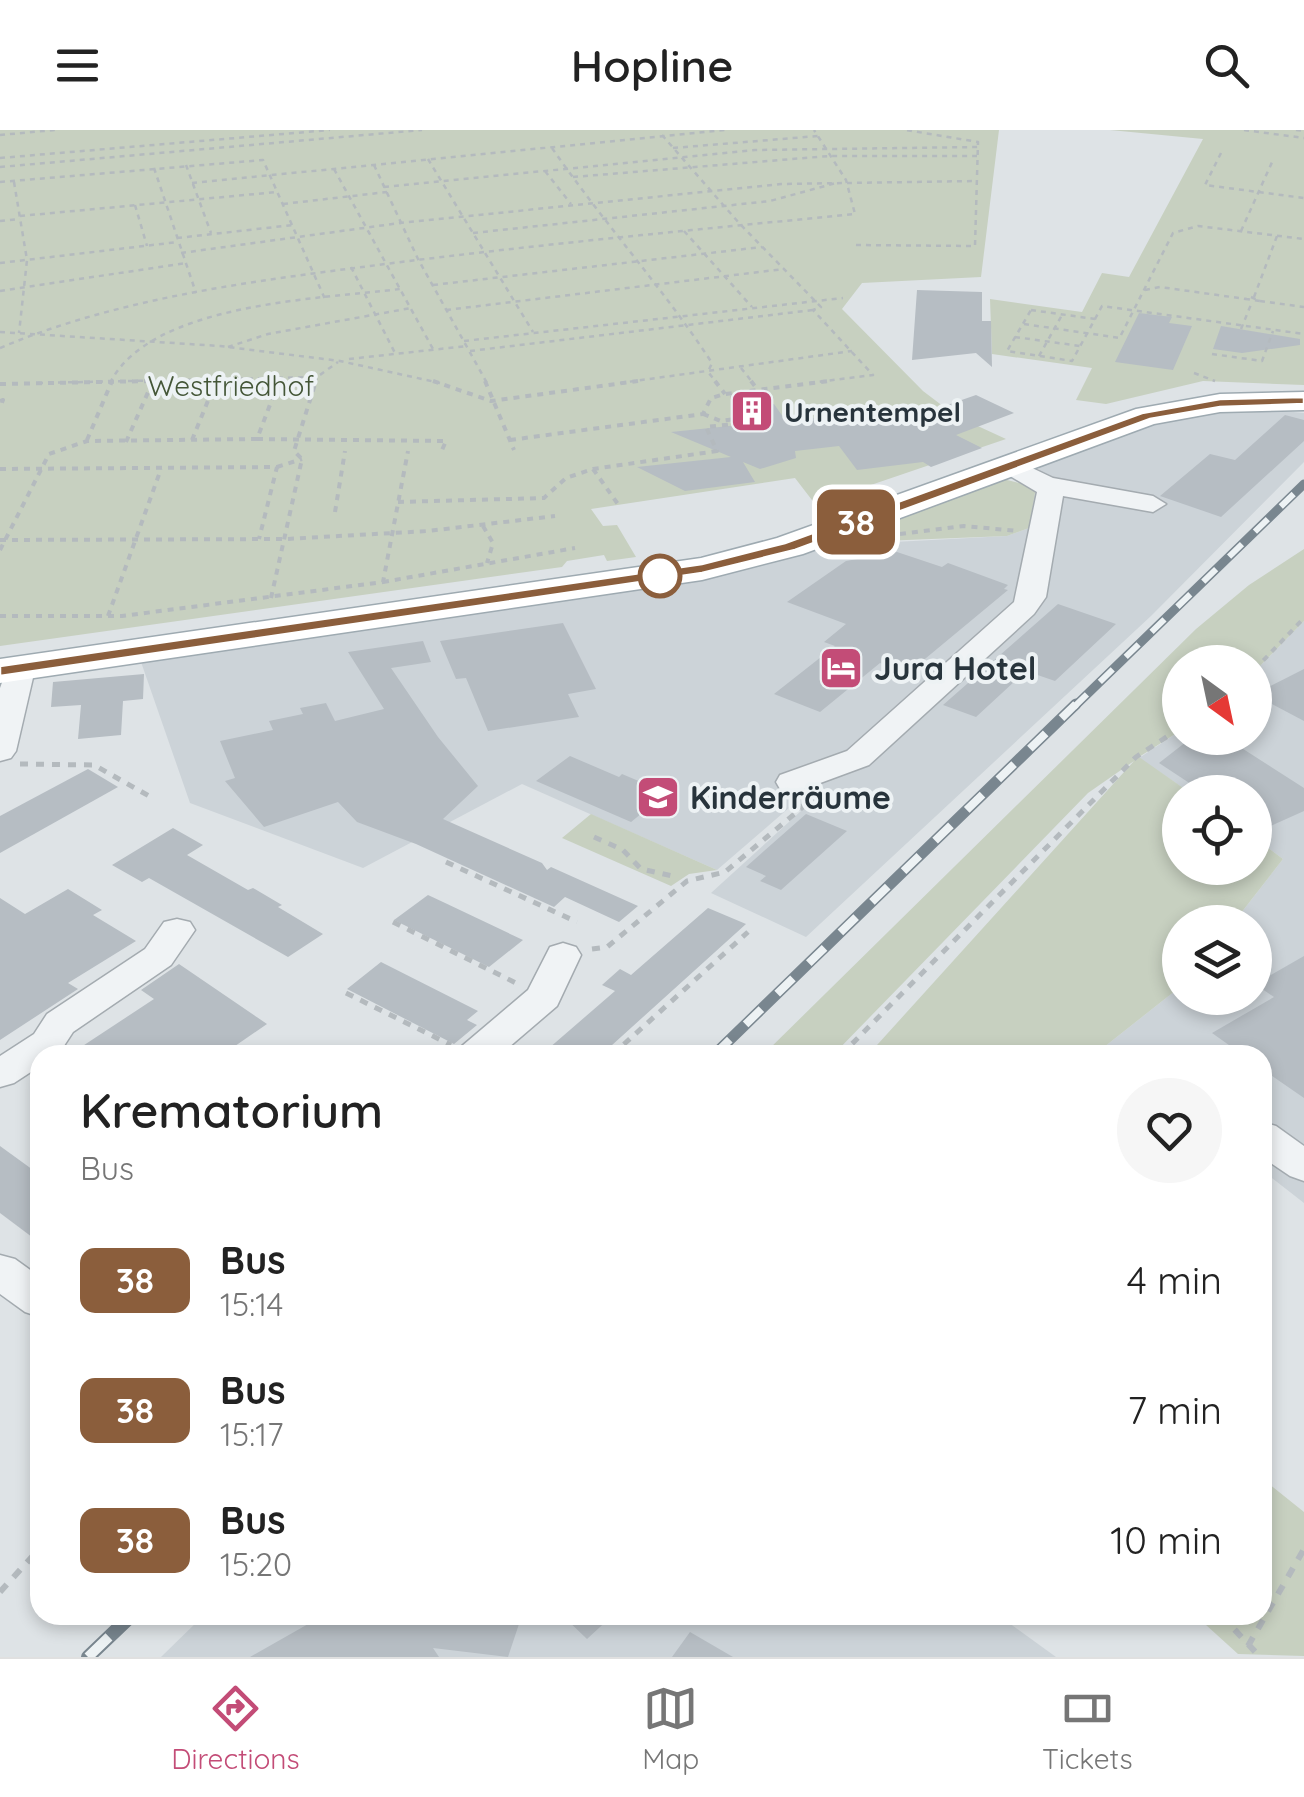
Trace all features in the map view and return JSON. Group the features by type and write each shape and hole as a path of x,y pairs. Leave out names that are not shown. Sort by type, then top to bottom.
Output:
{"main road":[{"path":"10,670 712,567 790,546 1134,420 1174,409 1240,401 1304,401"}],"street":[{"path":"1009,465 1046,486 1154,504"},
{"path":"792,782 858,758 1024,608 1032,597 1050,492 1046,486"},
{"path":"9,757 10,670"},
{"path":"45,1045 60,1023 158,958 177,930"},
{"path":"474,1045 544,996 570,938"},
{"path":"0,1074 30,1055"},
{"path":"1272,1143 1304,1166"},
{"path":"0,1271 30,1293"}],"path":[{"path":"0,135 55,130"},
{"path":"0,158 330,130"},
{"path":"0,167 422,130"},
{"path":"192,183 725,130"},
{"path":"0,348 62,322 314,272 682,229 856,214 846,180 814,130"},
{"path":"856,244 974,246 978,142 906,130"},
{"path":"1244,130 1304,138"},
{"path":"1296,130 1304,131"},
{"path":"0,384 317,377 340,361 395,352 688,326 821,307 739,223 662,135"},
{"path":"673,148 818,136"},
{"path":"551,146 602,220 681,315 712,363 708,372"},
{"path":"283,204 439,182 681,157 824,148 978,147"},
{"path":"1221,153 1205,185 1304,198"},
{"path":"572,177 829,156 977,156"},
{"path":"428,159 534,333"},
{"path":"0,182 263,160 325,299"},
{"path":"1241,232 1273,160"},
{"path":"374,165 418,259 490,389 490,401 514,450"},
{"path":"186,166 211,234"},
{"path":"154,168 197,294"},
{"path":"334,169 433,348"},
{"path":"545,171 571,205"},
{"path":"181,253 366,226 712,190 846,180 976,181"},
{"path":"473,233 770,201 846,180"},
{"path":"14,182 27,260 19,333"},
{"path":"0,221 277,192"},
{"path":"134,205 146,246"},
{"path":"0,263 293,225"},
{"path":"1023,324 1120,336 1174,233 1198,226 1304,239"},
{"path":"682,229 752,307"},
{"path":"1241,327 1277,236"},
{"path":"434,285 762,246"},
{"path":"0,291 186,263"},
{"path":"352,267 395,352"},
{"path":"446,310 784,269"},
{"path":"1144,290 1160,288 1304,307"},
{"path":"87,441 124,360 150,341 185,326 400,289"},
{"path":"467,346 534,333 843,298"},
{"path":"1094,319 1031,310 1006,351 1072,361 1102,306 1304,334"},
{"path":"226,348 268,334 411,308"},
{"path":"703,414 711,398 724,394 873,375 814,310"},
{"path":"1039,356 1062,315"},
{"path":"1212,354 1262,361 1274,330"},
{"path":"0,332 150,341 340,361 444,383 490,401 852,351"},
{"path":"1015,337 1080,346"},
{"path":"740,367 757,389"},
{"path":"708,372 724,394"},
{"path":"257,439 280,377"},
{"path":"302,458 294,451 317,377"},
{"path":"126,442 154,378"},
{"path":"192,440 218,378"},
{"path":"398,502 544,498 566,478 593,468 717,451 706,427 744,423 742,418 721,420 703,414 510,440"},
{"path":"0,550 49,454 87,441 446,441 442,450"},
{"path":"335,512 345,451"},
{"path":"383,582 408,451"},
{"path":"0,470 277,467 302,458"},
{"path":"271,598 302,458"},
{"path":"259,539 277,467"},
{"path":"108,616 161,468"},
{"path":"593,468 620,508"},
{"path":"2,540 286,539 393,533 556,516"},
{"path":"481,525 493,537 487,562"},
{"path":"892,535 964,526 1041,532"},
{"path":"0,616 108,616 271,598 575,548"},
{"path":"1272,651 1304,618"},
{"path":"850,1045 1136,757 1162,740"},
{"path":"9,757 94,765 150,796"},
{"path":"446,862 570,938 607,947 687,881 725,872 804,806 792,782"},
{"path":"594,837 623,850 641,868 677,877"},
{"path":"393,922 544,996"},
{"path":"623,1045 748,932"},
{"path":"346,993 453,1045"},
{"path":"1272,1604 1304,1549"},
{"path":"0,1592 30,1559"},
{"path":"1230,1625 1260,1657"},
{"path":"1248,1646 1260,1625"}],"shaded area":[{"path":"1253,408 1304,413 1304,462 1151,616 806,937 711,893 801,811 790,807 717,870 522,784 363,868 190,803 141,662 748,569 819,546 1007,536 1029,528 1039,466 1147,423"},
{"path":"1304,621 1304,1203 1272,1178 1272,1045 1107,1045 1162,1001 1162,1015 1272,1015 1272,905 1247,905 1263,885 1272,885 1272,873 1283,859 1272,851 1272,775 1164,775 1139,758 1162,743 1162,755 1272,755 1272,654"},
{"path":"194,1625 1012,1625 1056,1657 161,1657"}],"green space":[{"name":"Westfriedhof","path":"0,130 999,130 981,277 862,283 842,309 923,391 956,416 1006,439 815,504 795,478 591,509 603,526 617,525 636,557 607,561 604,555 567,561 562,567 0,646"},
{"path":"1110,130 1304,130 1304,385 1203,381 1106,404 1076,400 1092,368 992,354 990,299 1082,312 1102,273 1129,277 1203,139"},
{"path":"1003,479 1036,487 1029,528 1007,536 831,543"},
{"path":"1304,549 1304,621 1272,654 1272,645 1180,645 1249,585"},
{"path":"1162,662 1162,742 1139,757 1165,775 1162,885 1263,885 1247,905 1162,905 1162,1001 1107,1045 877,1045 1134,761 1088,793 843,1045 773,1045"},
{"path":"591,814 717,870 689,874 671,886 562,838"},
{"path":"1272,851 1283,859 1272,873"},
{"path":"1272,1486 1304,1512 1304,1656 1238,1654 1206,1625 1272,1625"}],"building":[{"path":"917,290 982,292 982,321 991,321 992,367 976,353 912,360"},
{"path":"1139,313 1172,317 1169,323 1192,326 1173,370 1115,362"},
{"path":"1221,326 1300,339 1300,345 1242,353 1213,349"},
{"path":"976,395 1014,413 956,435 982,448 931,467 923,462 857,470 839,446 795,451 796,458 760,469 743,462 755,482 685,491 637,467 731,457 671,432 749,424 730,396 762,405 774,404 786,421 926,406 930,411"},
{"path":"1285,415 1304,420 1304,441 1221,517 1160,496 1210,454 1235,460"},
{"path":"897,552 942,567 948,563 1008,585 1004,589 1008,590 908,673 880,663 820,712 774,694 835,646 824,642 846,624 787,602 846,561"},
{"path":"1058,604 1116,624 1055,681 1026,671 976,717 943,705"},
{"path":"563,623 596,689 568,694 579,717 488,731 466,678 456,679 440,641"},
{"path":"423,641 431,662 391,668 438,737 478,786 443,819 542,863 547,870 551,867 638,906 619,922 565,897 554,907 416,844 357,822 338,802 264,827 225,781 235,778 220,741 273,730 269,721 303,714 300,708 326,703 335,721 384,709 348,652"},
{"path":"1304,669 1304,721 1272,704 1272,685"},
{"path":"144,674 143,699 123,701 121,735 78,739 81,705 51,707 53,682"},
{"path":"1169,755 1253,755 1304,788 1304,811 1272,825 1272,775 1177,775 1159,763"},
{"path":"570,756 667,793 631,822 536,781"},
{"path":"88,769 118,787 0,853 0,816"},
{"path":"806,814 847,831 781,890 760,881 766,876 746,867"},
{"path":"173,828 203,845 187,855 248,890 253,888 323,934 288,957 149,878 142,882 112,865"},
{"path":"68,889 102,910 93,915 136,941 68,983 78,989 0,1040 0,898 25,914"},
{"path":"428,895 523,940 489,967 394,920"},
{"path":"708,908 746,924 612,1045 553,1045 615,991 602,985 620,969 631,975"},
{"path":"1304,956 1304,1098 1272,1076 1272,1045 1229,1045 1212,1033 1243,1015 1272,1015 1272,974"},
{"path":"381,962 478,1011 467,1020 477,1025 454,1044 347,989"},
{"path":"179,964 267,1024 237,1045 84,1045 154,999 141,990"},
{"path":"0,1146 30,1168 30,1236 0,1213"},
{"path":"306,1625 519,1625 508,1657 433,1648 439,1657 250,1657"},
{"path":"572,1625 602,1625 587,1639"},
{"path":"690,1632 733,1657 672,1657"}],"railway":[{"path":"1074,707 1304,484"},
{"path":"724,1045 1076,704"},
{"path":"88,1657 122,1625"}],"bus line":[{"name":"38","path":"0,671 702,569 790,546 1147,416 1220,403 1304,401"}],"place":[{"name":"Urnentempel","path":"752,411"},
{"name":"Jura Hotel","path":"841,668"},
{"name":"Kinderräume","path":"658,797"}]}
